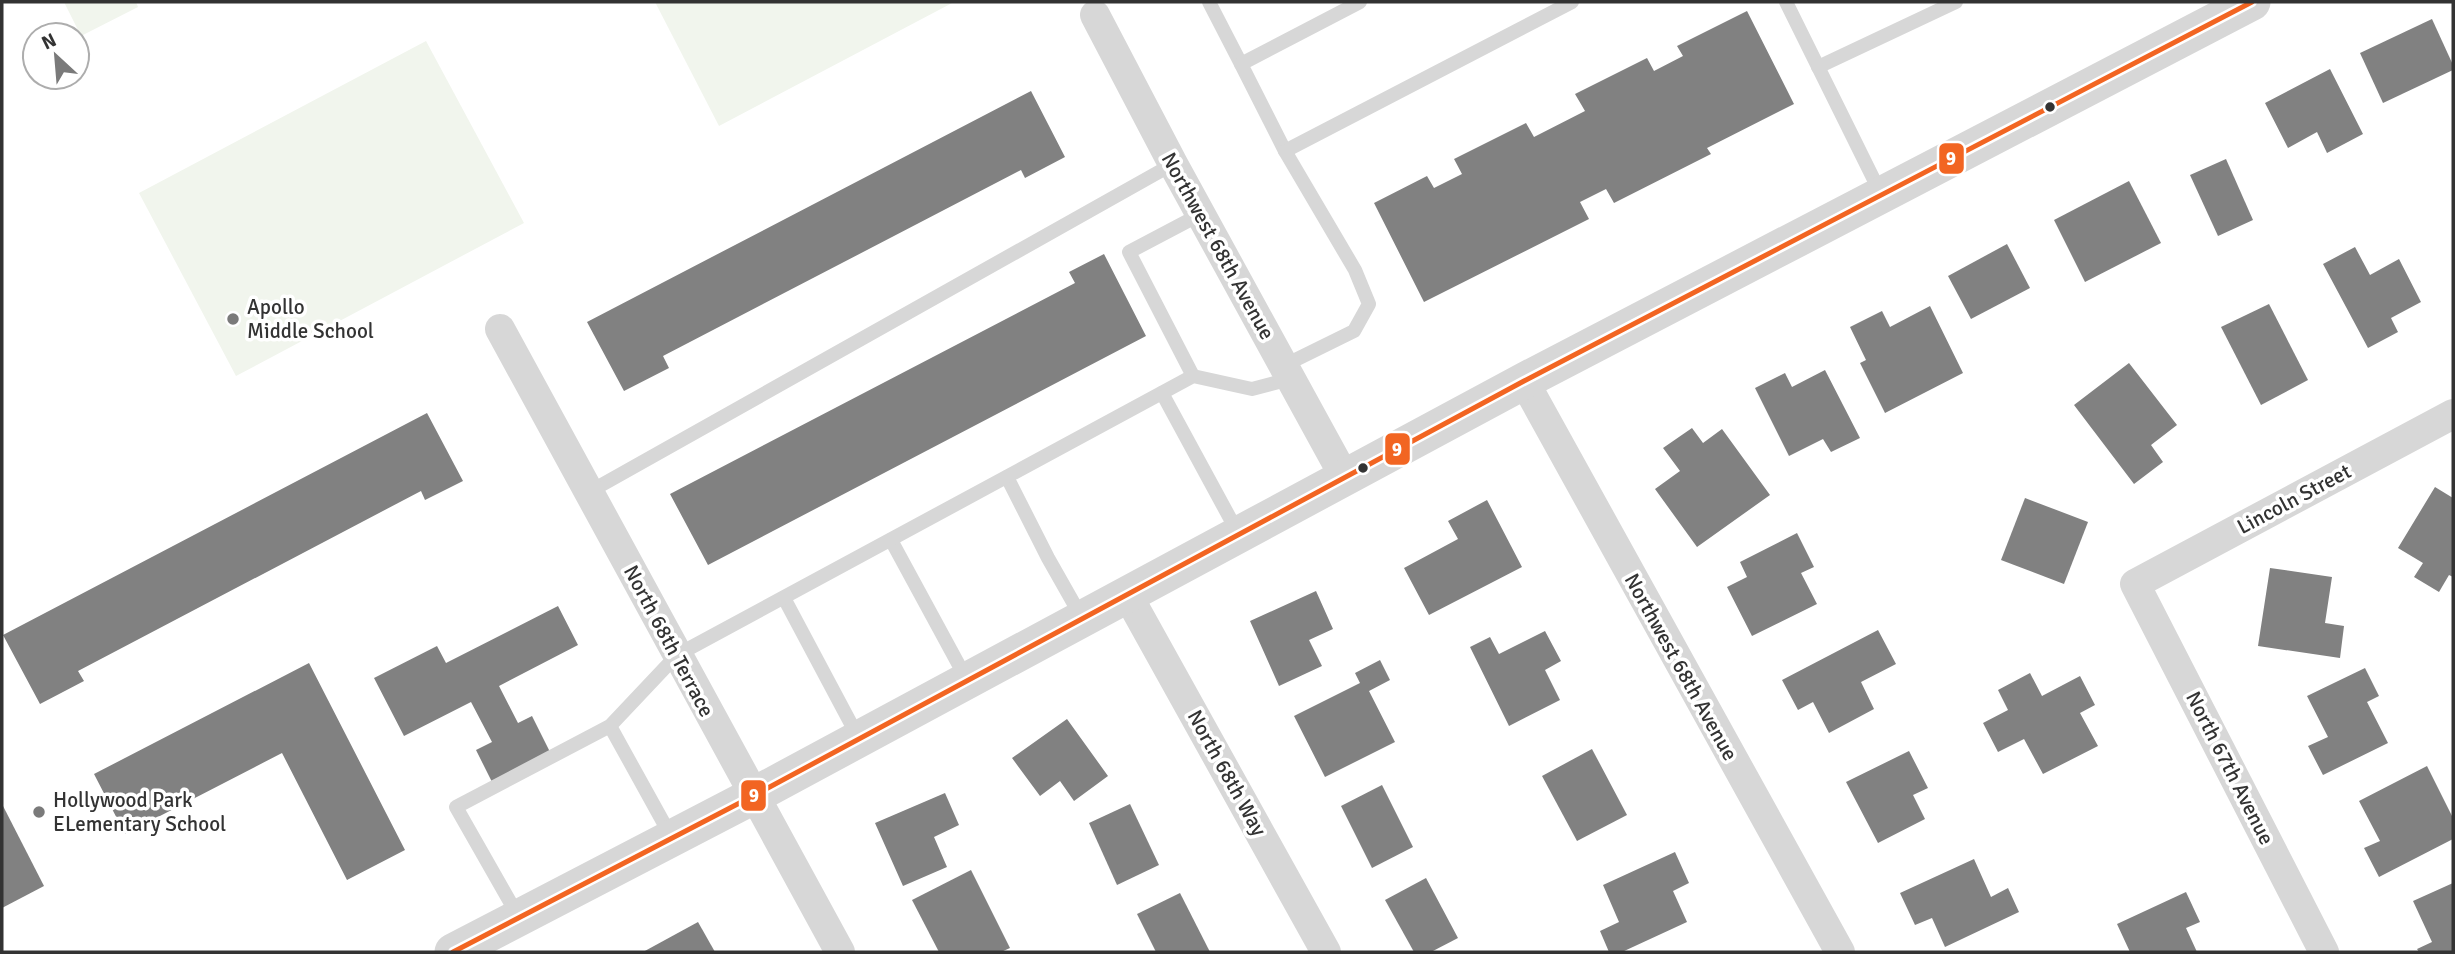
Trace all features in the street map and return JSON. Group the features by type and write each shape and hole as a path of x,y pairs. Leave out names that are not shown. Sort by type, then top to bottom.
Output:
{"street":[{"path":"453,952 753,796 1344,476 2252,2"},
{"name":"Northwest 68th Avenue","path":"1092,8 1173,164 1344,476"},
{"name":"North 68th Terrace","path":"500,329 840,952"},
{"name":"Northwest 68th Avenue","path":"1524,381 1840,952"},
{"name":"Lincoln Street","path":"2136,584 2453,414"},
{"name":"North 67th Avenue","path":"2136,584 2324,952"},
{"name":"North 68th Way","path":"1128,594 1326,952"}],"lane":[{"path":"519,918 456,807 610,726 677,655 1193,376 1252,389 1287,372 1354,331 1369,304 1355,270 1285,151 1209,2"},
{"path":"1241,64 1360,2"},
{"path":"1285,151 1572,2"},
{"path":"1818,67 1956,2"},
{"path":"1792,5 1818,67 1881,194"},
{"path":"589,492 1173,164"},
{"path":"1193,376 1129,252 1201,215"},
{"path":"1162,393 1239,534"},
{"path":"1007,477 1083,619"},
{"path":"891,540 967,681"},
{"path":"784,598 859,738"},
{"path":"610,726 672,838"}],"shaded area":[{"path":"64,2 136,2 138,7 91,31 91,21 74,21"},
{"path":"655,2 954,2 719,126"},
{"path":"426,41 524,223 236,376 139,193"}],"building":[{"path":"1747,11 1794,104 1707,148 1711,154 1614,203 1606,189 1580,202 1589,219 1424,302 1374,203 1427,176 1434,188 1462,174 1454,159 1526,123 1534,137 1585,111 1575,94 1647,58 1654,71 1683,56 1677,46"},
{"path":"2432,19 2453,70 2383,103 2360,53"},
{"path":"2330,69 2363,134 2327,153 2317,132 2288,148 2265,103"},
{"path":"1031,91 1065,157 1025,178 1021,170 663,356 669,368 624,391 587,322"},
{"path":"2226,159 2253,220 2218,236 2190,175"},
{"path":"2129,181 2161,243 2085,282 2054,220"},
{"path":"2007,244 2030,288 1971,319 1948,276"},
{"path":"2355,247 2370,275 2399,259 2421,302 2391,318 2398,332 2368,348 2323,264"},
{"path":"1104,254 1146,336 708,565 670,494 1075,283 1069,272"},
{"path":"2269,304 2308,380 2261,405 2221,327"},
{"path":"1930,306 1963,373 1885,413 1860,363 1866,360 1850,327 1882,311 1890,327"},
{"path":"2129,363 2177,425 2151,445 2163,462 2134,484 2074,405"},
{"path":"1825,370 1860,438 1831,452 1823,439 1789,456 1755,388 1785,373 1792,387"},
{"path":"427,413 463,481 425,500 421,491 78,671 84,681 40,704 3,635"},
{"path":"1692,428 1703,443 1722,429 1770,495 1697,547 1655,489 1680,471 1663,448"},
{"path":"2435,487 2453,498 2453,577 2449,575 2439,592 2414,577 2423,563 2398,548"},
{"path":"2025,498 2088,522 2064,584 2001,560"},
{"path":"1487,500 1522,567 1429,615 1404,568 1458,539 1448,521"},
{"path":"1797,533 1814,567 1801,573 1817,604 1752,636 1727,587 1747,577 1740,562"},
{"path":"2270,568 2332,577 2325,623 2344,626 2340,658 2258,646"},
{"path":"1316,591 1333,629 1309,640 1322,666 1279,686 1250,621"},
{"path":"558,606 578,645 499,686 518,723 532,716 551,754 493,784 476,750 492,742 471,702 404,736 374,678 437,646 446,663"},
{"path":"1878,630 1896,664 1861,682 1874,709 1829,733 1813,702 1798,710 1782,680"},
{"path":"1545,631 1561,661 1545,670 1560,700 1509,726 1470,647 1490,637 1499,654"},
{"path":"1380,660 1390,680 1369,691 1395,742 1325,777 1294,716 1360,683 1355,673"},
{"path":"309,663 405,850 347,880 282,753 125,834 94,774"},
{"path":"2365,668 2379,696 2367,702 2388,743 2323,775 2308,746 2328,737 2307,696"},
{"path":"2030,673 2042,696 2080,676 2095,705 2080,713 2098,746 2043,774 2024,739 1998,752 1983,723 2008,710 1998,690"},
{"path":"1067,719 1108,776 1074,801 1060,781 1040,796 1012,758"},
{"path":"1592,749 1627,815 1577,841 1542,776"},
{"path":"1909,751 1928,788 1913,795 1925,819 1878,843 1846,782"},
{"path":"2427,766 2453,818 2453,839 2379,877 2364,848 2380,841 2359,801"},
{"path":"1382,785 1413,847 1372,868 1341,806"},
{"path":"945,793 959,825 934,837 947,867 903,886 875,823"},
{"path":"2,804 44,886 2,908"},
{"path":"1130,804 1159,865 1117,885 1089,823"},
{"path":"1675,852 1689,883 1673,891 1687,922 1622,952 1609,952 1600,931 1619,922 1603,885"},
{"path":"1974,859 1991,897 2008,888 2019,912 1945,947 1932,918 1915,925 1900,893"},
{"path":"971,870 1010,948 1001,952 939,952 912,900"},
{"path":"1426,878 1458,938 1431,952 1414,952 1385,900"},
{"path":"2453,883 2453,952 2419,952 2417,949 2432,942 2413,901"},
{"path":"2186,892 2200,922 2186,928 2197,952 2130,952 2117,924"},
{"path":"1180,893 1210,952 1156,952 1137,914"},
{"path":"698,922 715,952 643,952"}],"transit line":[{"name":"9","path":"453,952 753,796 1524,381 2252,2"}],"place":[{"name":"Apollo Middle School","path":"233,319"},
{"name":"Hollywood Park ELementary School","path":"39,812"}]}
